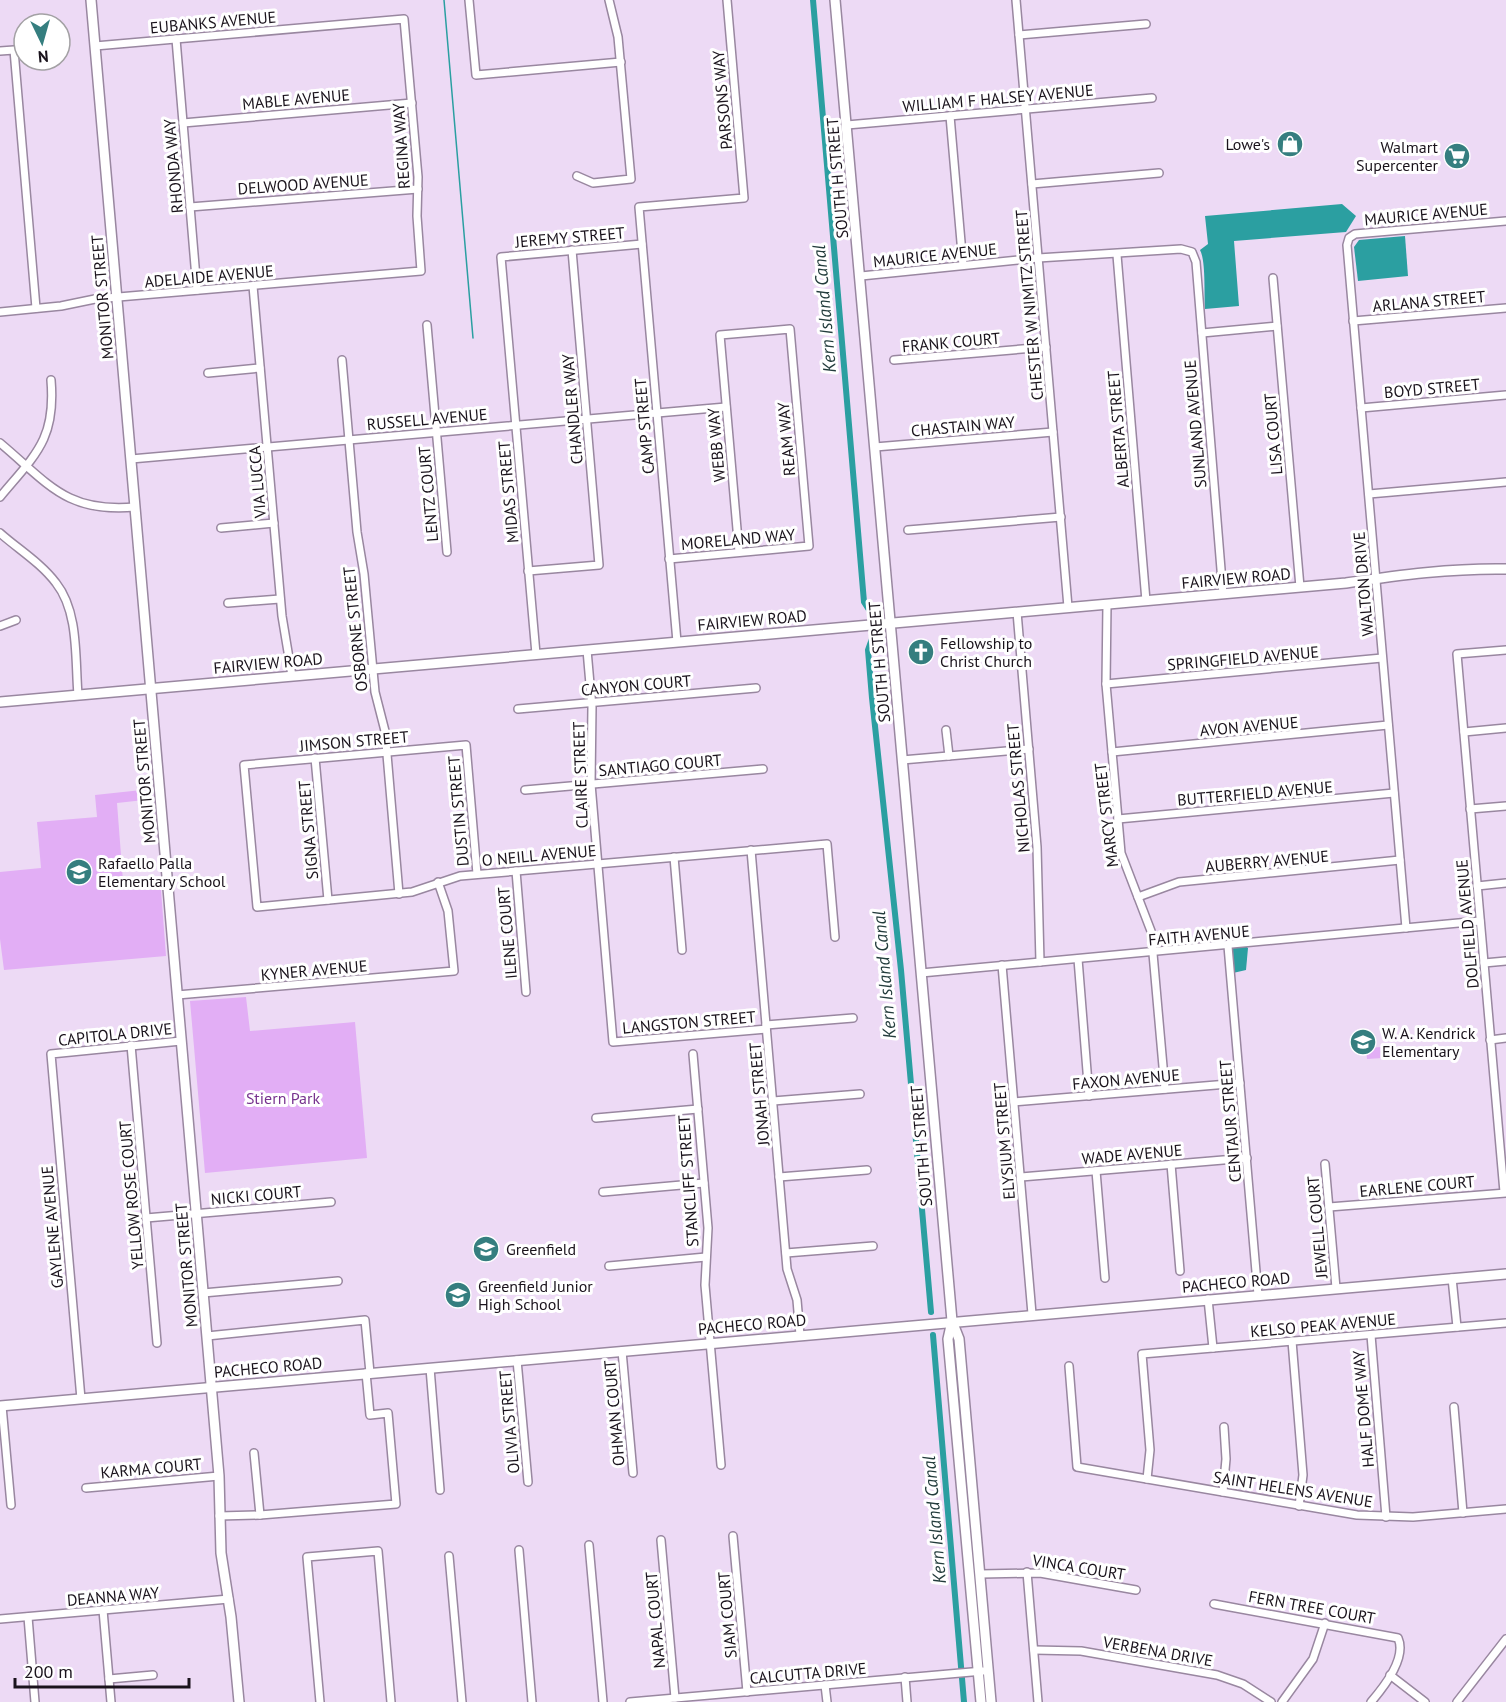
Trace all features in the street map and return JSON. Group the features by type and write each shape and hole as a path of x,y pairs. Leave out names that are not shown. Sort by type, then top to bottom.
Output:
{"street":[{"name":"MONITOR STREET","path":"91,0 212,1387 219,1476 221,1553 229,1599 239,1702"},
{"path":"469,0 476,75 621,62"},
{"path":"577,176 593,183 631,179 618,37 609,0"},
{"name":"PARSONS WAY","path":"639,207 744,198 727,0"},
{"name":"SOUTH H STREET","path":"835,0 952,1321 959,1339 981,1574 983,1671 981,1702"},
{"name":"CHESTER W NIMITZ STREET","path":"1016,0 1068,608"},
{"name":"EUBANKS AVENUE","path":"95,46 404,19"},
{"name":"REGINA WAY","path":"404,19 418,189 417,216 421,271"},
{"path":"1019,35 1146,24"},
{"name":"RHONDA WAY","path":"176,39 197,290"},
{"path":"0,51 14,50 36,308"},
{"name":"WILLIAM F HALSEY AVENUE","path":"847,125 1152,98"},
{"name":"MABLE AVENUE","path":"183,123 412,103"},
{"path":"950,116 963,265"},
{"path":"1032,184 1159,173"},
{"name":"DELWOOD AVENUE","path":"190,207 418,189"},
{"name":"CAMP STREET","path":"639,207 677,642"},
{"name":"MAURICE AVENUE","path":"1349,238 1355,234 1506,221"},
{"name":"WALTON DRIVE","path":"1349,238 1353,321 1406,928"},
{"name":"JEREMY STREET","path":"501,256 642,244"},
{"name":"MAURICE AVENUE","path":"861,276 1038,258 1117,255 1181,249 1192,252"},
{"name":"CHANDLER WAY","path":"528,571 599,565 572,250"},
{"name":"SUNLAND AVENUE","path":"1192,252 1196,262 1223,594"},
{"name":"ALBERTA STREET","path":"1117,255 1146,601"},
{"name":"MIDAS STREET","path":"501,256 536,654"},
{"name":"ADELAIDE AVENUE","path":"0,312 117,297 421,271"},
{"name":"LISA COURT","path":"1273,278 1300,588"},
{"name":"VIA LUCCA","path":"253,286 280,599 292,676"},
{"name":"ARLANA STREET","path":"1353,321 1506,308"},
{"name":"LENTZ COURT","path":"427,325 447,552"},
{"path":"1202,333 1277,326"},
{"name":"WEBB WAY","path":"739,552 720,335 790,329"},
{"name":"REAM WAY","path":"790,329 809,546"},
{"name":"FRANK COURT","path":"894,360 1046,347"},
{"name":"OSBORNE STREET","path":"342,360 373,669 387,752 399,894"},
{"path":"208,373 260,368"},
{"path":"0,497 43,442 51,421 51,380"},
{"name":"BOYD STREET","path":"1361,408 1506,395"},
{"name":"RUSSELL AVENUE","path":"131,459 726,407"},
{"name":"CHASTAIN WAY","path":"875,447 1053,432"},
{"path":"0,443 62,494 81,505 100,509 135,507"},
{"path":"1369,494 1506,482"},
{"path":"908,530 1061,517"},
{"path":"221,528 274,523"},
{"path":"0,533 47,573 65,597 71,618 78,695"},
{"name":"MORELAND WAY","path":"669,558 809,546"},
{"name":"FAIRVIEW ROAD","path":"0,702 1300,588 1470,568 1506,569"},
{"path":"228,603 280,599"},
{"name":"MARCY STREET","path":"1107,604 1106,684 1118,819 1124,865 1148,920 1165,1089"},
{"name":"NICHOLAS STREET","path":"1017,612 1037,847 1040,962"},
{"path":"0,626 16,620"},
{"name":"CLAIRE STREET","path":"587,650 592,702 591,784 613,1042"},
{"name":"DOLFIELD AVENUE","path":"1505,1193 1457,654 1506,650"},
{"name":"SPRINGFIELD AVENUE","path":"1106,684 1382,658"},
{"name":"CANYON COURT","path":"518,709 756,688"},
{"name":"AVON AVENUE","path":"1112,752 1388,725"},
{"path":"1464,732 1506,728"},
{"path":"946,730 949,756"},
{"name":"JIMSON STREET","path":"257,907 244,765 466,745"},
{"name":"DUSTIN STREET","path":"466,745 477,874"},
{"path":"902,760 1029,749"},
{"name":"SIGNA STREET","path":"315,758 328,900"},
{"name":"SANTIAGO COURT","path":"525,790 763,769"},
{"name":"BUTTERFIELD AVENUE","path":"1118,819 1394,793"},
{"path":"1470,809 1506,806"},
{"name":"O NEILL AVENUE","path":"257,907 399,894 422,890 438,882 477,874 827,844 835,937"},
{"name":"JONAH STREET","path":"751,850 787,1269 796,1300 800,1335"},
{"path":"674,857 682,950"},
{"name":"AUBERRY AVENUE","path":"1138,897 1179,882 1400,860"},
{"name":"ILENE COURT","path":"516,871 526,992"},
{"name":"KYNER AVENUE","path":"177,995 454,971 448,911 438,882"},
{"path":"1477,886 1506,883"},
{"name":"FAITH AVENUE","path":"921,973 1480,921"},
{"name":"CENTAUR STREET","path":"1228,946 1258,1295"},
{"path":"1078,959 1089,1096"},
{"path":"1484,963 1506,961"},
{"name":"ELYSIUM STREET","path":"1002,965 1032,1314"},
{"name":"LANGSTON STREET","path":"613,1042 853,1018"},
{"path":"1490,1040 1506,1038"},
{"name":"CAPITOLA DRIVE","path":"51,1054 182,1041"},
{"name":"YELLOW ROSE COURT","path":"131,1045 157,1343"},
{"name":"GAYLENE AVENUE","path":"51,1054 81,1399"},
{"name":"STANCLIFF STREET","path":"693,1054 708,1228 705,1285 721,1465"},
{"name":"FAXON AVENUE","path":"1014,1102 1240,1083"},
{"path":"773,1101 860,1094"},
{"path":"596,1118 698,1109"},
{"path":"1497,1116 1506,1116"},
{"name":"WADE AVENUE","path":"1021,1177 1246,1158"},
{"path":"1171,1164 1180,1271"},
{"name":"JEWELL COURT","path":"1325,1164 1336,1288"},
{"path":"779,1177 867,1170"},
{"path":"1096,1171 1105,1278"},
{"path":"603,1192 704,1183"},
{"name":"EARLENE COURT","path":"1329,1207 1505,1193"},
{"name":"NICKI COURT","path":"146,1218 331,1202"},
{"path":"786,1253 873,1246"},
{"path":"609,1266 706,1257"},
{"name":"PACHECO ROAD","path":"1,1406 1506,1274"},
{"path":"1452,1278 1457,1327"},
{"path":"203,1293 338,1281"},
{"path":"1208,1299 1213,1348"},
{"path":"207,1336 365,1320 370,1415 388,1413 396,1504 219,1516"},
{"name":"SOUTH H STREET","path":"952,1321 948,1339 965,1522 983,1671 991,1702"},
{"name":"KELSO PEAK AVENUE","path":"1147,1479 1150,1450 1142,1354 1506,1323"},
{"name":"HALF DOME WAY","path":"1371,1335 1386,1517"},
{"path":"1292,1341 1303,1475 1299,1506"},
{"name":"OHMAN COURT","path":"622,1351 633,1473"},
{"name":"OLIVIA STREET","path":"517,1360 528,1482"},
{"name":"SAINT HELENS AVENUE","path":"1069,1366 1077,1467 1299,1506 1386,1517 1506,1509"},
{"path":"430,1368 441,1490"},
{"path":"954,1402 963,1444 970,1449"},
{"path":"1,1406 11,1505"},
{"path":"1454,1407 1463,1513"},
{"path":"1223,1492 1226,1465 1224,1427"},
{"path":"254,1453 260,1515"},
{"name":"KARMA COURT","path":"86,1488 219,1476"},
{"path":"965,1522 974,1565 981,1574"},
{"name":"SIAM COURT","path":"733,1536 747,1692"},
{"name":"NAPAL COURT","path":"661,1540 675,1698"},
{"path":"589,1545 603,1702"},
{"path":"519,1550 532,1702"},
{"path":"320,1702 308,1557 378,1551 391,1702"},
{"path":"449,1556 462,1702"},
{"path":"1027,1572 1038,1702"},
{"name":"VINCA COURT","path":"981,1574 1027,1572 1136,1590"},
{"name":"DEANNA WAY","path":"0,1619 229,1599"},
{"name":"FERN TREE COURT","path":"1214,1604 1392,1635 1401,1645 1401,1654 1390,1675"},
{"path":"103,1610 111,1702"},
{"path":"28,1617 35,1702"},
{"path":"1282,1702 1313,1659 1325,1623"},
{"path":"1457,1702 1506,1639"},
{"name":"VERBENA DRIVE","path":"1034,1650 1069,1649 1217,1675 1243,1684 1271,1702"},
{"name":"CALCUTTA DRIVE","path":"630,1702 983,1671"},
{"path":"109,1679 153,1675"},
{"path":"1371,1702 1390,1675 1425,1702"},
{"path":"905,1677 907,1702"},
{"path":"825,1685 826,1702"}],"green space":[{"path":"151,789 153,799 117,803 123,881 160,877 166,956 4,970 0,939 0,872 41,868 37,822 97,817 95,795"},
{"name":"Stiern Park","path":"246,997 250,1031 355,1022 367,1158 205,1173 190,1001"},
{"path":"1382,1047 1383,1058 1367,1059 1366,1048"}],"shaded area":[{"path":"1342,204 1356,216 1346,232 1234,241 1239,306 1205,309 1204,270 1200,250 1208,244 1205,216"},
{"path":"1405,236 1408,276 1358,281 1354,247 1359,240"},
{"path":"1244,945 1248,948 1246,970 1233,973 1230,948"}],"waterway":[{"path":"444,0 473,338"},
{"name":"Kern Island Canal","path":"813,0 864,602 871,613"},
{"name":"Kern Island Canal","path":"873,636 868,650 872,698 901,970 931,1312"},
{"name":"Kern Island Canal","path":"933,1335 964,1702"}],"place":[{"name":"Lowe's","path":"1290,144"},
{"name":"Walmart Supercenter","path":"1457,156"},
{"name":"Fellowship to Christ Church","path":"921,652"},
{"name":"Rafaello Palla Elementary School","path":"79,872"},
{"name":"W. A. Kendrick Elementary","path":"1363,1042"},
{"name":"Greenfield","path":"486,1249"},
{"name":"Greenfield Junior High School","path":"458,1295"}]}
